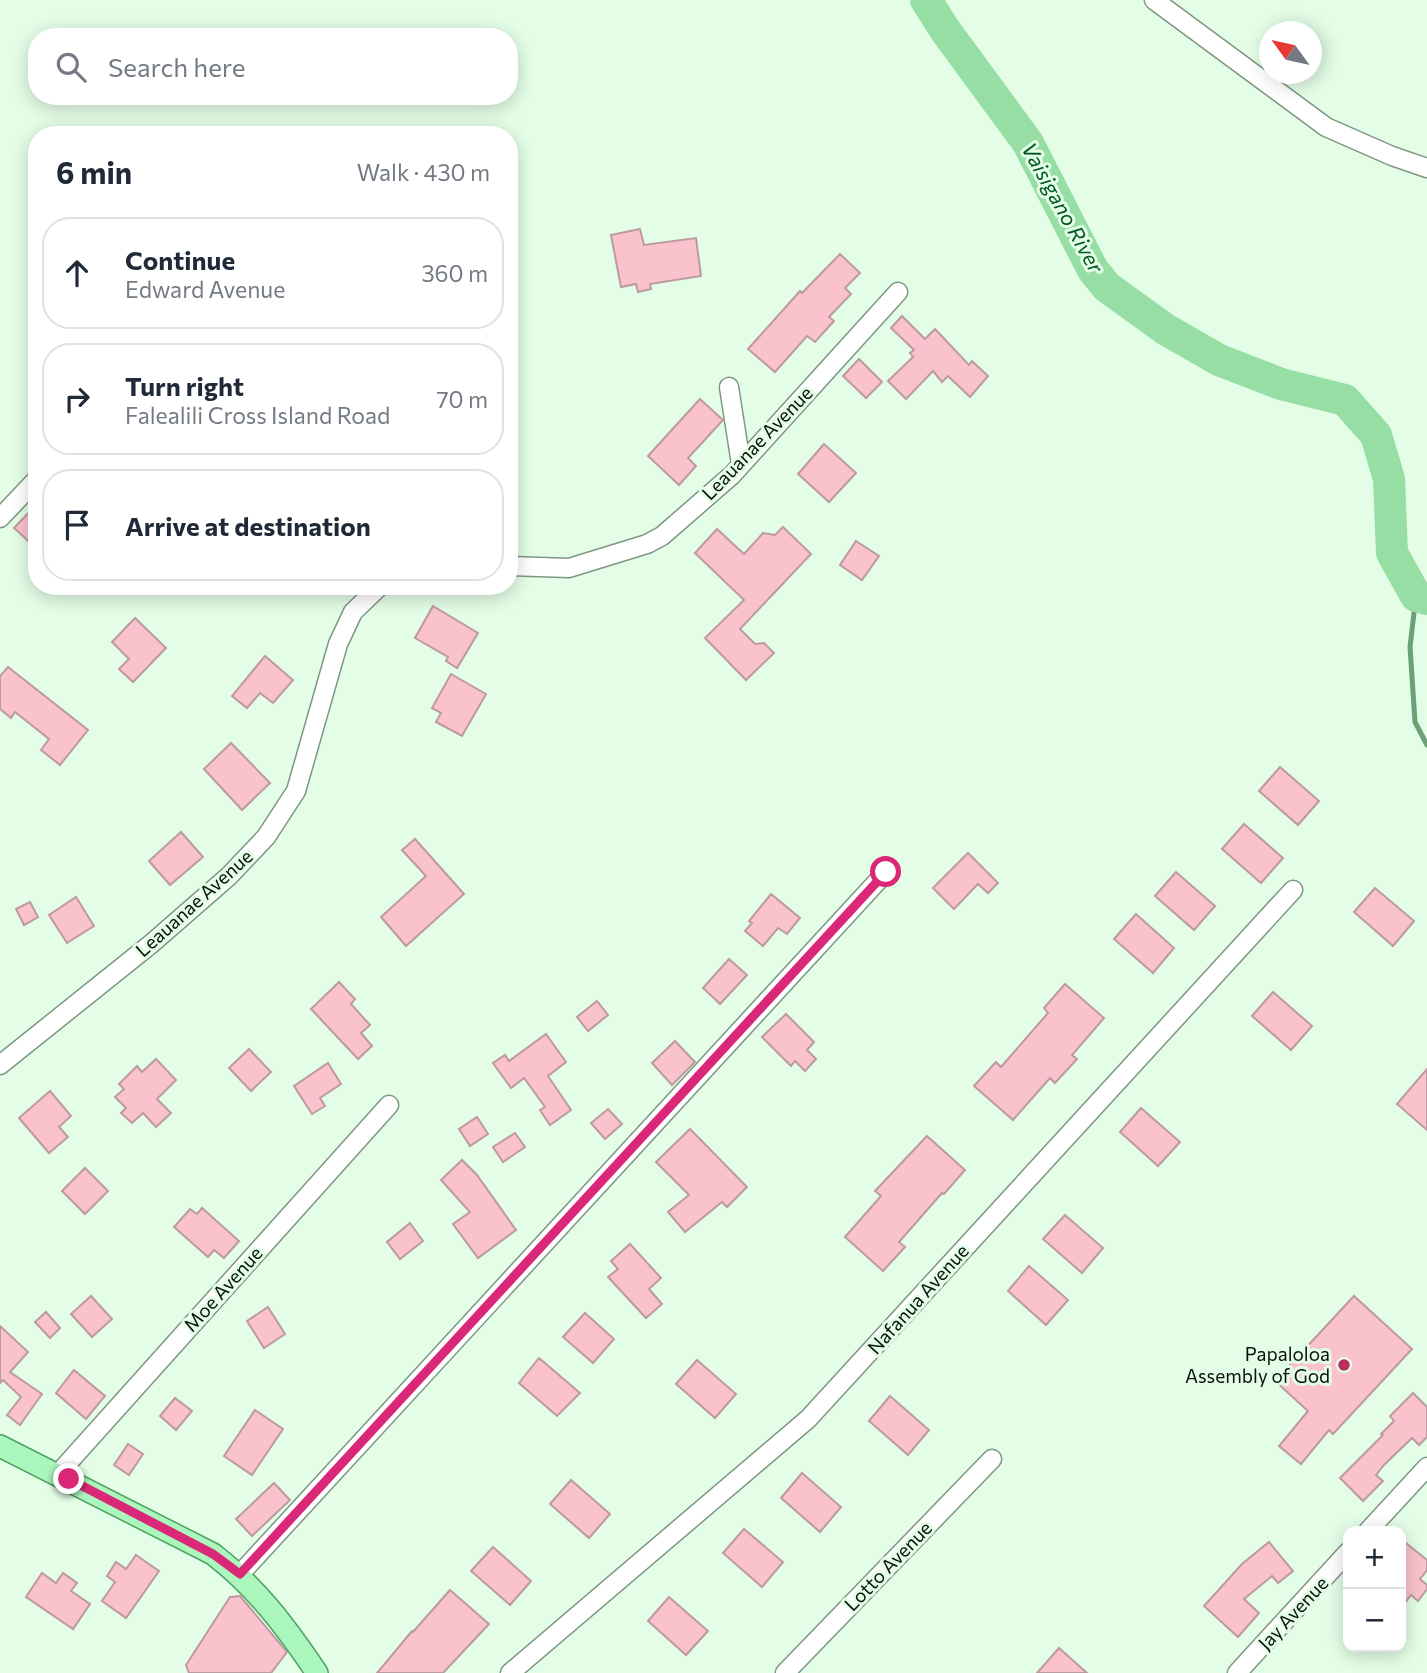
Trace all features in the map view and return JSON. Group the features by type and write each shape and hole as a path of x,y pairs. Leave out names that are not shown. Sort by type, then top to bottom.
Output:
{"main road":[{"path":"0,1446 213,1554 240,1574 282,1621 317,1673"}],"street":[{"path":"1154,0 1326,127 1427,168"},
{"name":"Leauanae Avenue","path":"518,566 569,568 647,544 662,536 741,464 898,292"},
{"path":"729,387 741,464"},
{"path":"0,518 28,488"},
{"name":"Leauanae Avenue","path":"0,1065 161,935 229,876 266,837 296,791 338,644 353,612 371,595"},
{"path":"240,1574 886,872"},
{"name":"Nafanua Avenue","path":"510,1673 808,1419 1293,890"},
{"name":"Moe Avenue","path":"58,1474 389,1105"},
{"name":"Lotto Avenue","path":"785,1673 992,1459"},
{"path":"1373,1526 1427,1467"},
{"name":"Jay Avenue","path":"1237,1673 1343,1557"}],"building":[{"path":"640,229 644,245 696,238 701,276 650,284 651,289 638,292 636,284 621,287 611,235"},
{"path":"840,254 860,273 845,288 851,294 829,317 834,321 815,342 807,336 775,372 748,349 800,291 802,293"},
{"path":"902,316 925,339 935,329 969,365 972,361 988,376 970,397 948,376 942,382 933,371 906,399 888,381 913,357 910,353 914,350 891,328"},
{"path":"859,359 882,382 866,398 843,376"},
{"path":"700,399 723,420 688,458 696,466 679,485 648,456"},
{"path":"824,444 856,473 829,502 798,474"},
{"path":"28,513 28,541 14,528"},
{"path":"783,527 811,554 740,629 755,644 764,643 774,653 746,680 705,638 744,600 695,553 717,529 744,554 763,533 775,535"},
{"path":"856,541 879,556 862,580 840,565"},
{"path":"433,606 478,633 457,668 446,661 448,657 415,638"},
{"path":"135,618 166,648 133,682 119,669 129,659 112,642"},
{"path":"265,656 293,680 273,703 260,693 247,708 232,696"},
{"path":"8,667 88,730 60,765 41,750 49,739 15,712 11,718 0,709 0,676"},
{"path":"451,674 486,694 462,736 436,722 441,713 432,708"},
{"path":"231,743 270,783 242,810 204,769"},
{"path":"1280,767 1319,801 1298,825 1259,791"},
{"path":"1244,824 1283,858 1261,883 1222,849"},
{"path":"181,832 203,857 170,885 149,861"},
{"path":"415,839 464,894 406,946 381,917 426,876 402,850"},
{"path":"968,853 998,883 988,893 978,884 954,909 933,888"},
{"path":"1176,872 1215,906 1194,930 1155,896"},
{"path":"1375,888 1414,921 1393,946 1354,912"},
{"path":"771,894 800,918 787,934 778,928 763,946 745,931 752,923 749,921"},
{"path":"76,897 94,926 67,943 49,915"},
{"path":"30,902 38,917 24,925 16,909"},
{"path":"1136,914 1174,948 1153,973 1114,939"},
{"path":"729,959 747,975 720,1004 703,988"},
{"path":"339,982 355,999 351,1004 370,1025 361,1033 372,1046 358,1059 311,1009"},
{"path":"1065,984 1104,1018 1072,1055 1077,1059 1055,1083 1050,1078 1013,1120 974,1086 996,1062 1001,1067 1048,1013 1044,1008"},
{"path":"1273,992 1312,1026 1291,1050 1252,1016"},
{"path":"597,1001 608,1015 588,1031 577,1017"},
{"path":"786,1014 814,1042 807,1050 816,1059 805,1071 795,1061 791,1066 762,1037"},
{"path":"546,1034 566,1062 548,1076 571,1110 550,1125 540,1110 545,1107 524,1078 511,1088 493,1063 505,1055 509,1061"},
{"path":"675,1041 695,1062 672,1085 652,1063"},
{"path":"249,1049 271,1072 251,1091 229,1068"},
{"path":"156,1059 176,1080 157,1099 171,1113 156,1127 143,1113 132,1123 121,1113 126,1108 115,1097 124,1089 119,1084 137,1066 142,1072"},
{"path":"328,1063 341,1084 320,1098 325,1106 312,1114 294,1086"},
{"path":"1427,1069 1427,1130 1397,1104"},
{"path":"50,1091 71,1116 59,1127 68,1137 49,1153 19,1118"},
{"path":"1141,1108 1180,1142 1158,1166 1120,1132"},
{"path":"608,1109 622,1124 605,1139 591,1123"},
{"path":"477,1117 488,1134 470,1146 459,1129"},
{"path":"690,1129 747,1187 727,1207 722,1202 685,1232 668,1212 689,1195 656,1162"},
{"path":"515,1133 525,1147 503,1162 493,1147"},
{"path":"927,1136 965,1170 899,1242 905,1247 883,1271 845,1237 881,1196 875,1191"},
{"path":"462,1160 477,1175 516,1230 478,1258 453,1224 470,1212 441,1180"},
{"path":"85,1168 108,1191 85,1214 62,1191"},
{"path":"202,1208 239,1241 224,1258 214,1250 208,1257 174,1227 190,1209 197,1214"},
{"path":"1065,1215 1103,1248 1082,1273 1043,1239"},
{"path":"410,1223 423,1241 400,1259 387,1242"},
{"path":"630,1244 661,1278 649,1289 662,1304 646,1318 608,1277 618,1269 611,1261"},
{"path":"1029,1266 1068,1300 1046,1325 1008,1291"},
{"path":"91,1296 112,1319 92,1337 71,1314"},
{"name":"Papaloloa Assembly of God","path":"1354,1296 1412,1349 1333,1434 1329,1430 1301,1464 1279,1446 1308,1411 1275,1381"},
{"path":"268,1307 285,1334 264,1348 247,1321"},
{"path":"46,1312 60,1328 50,1338 35,1322"},
{"path":"585,1313 614,1339 593,1363 563,1337"},
{"path":"0,1326 28,1352 10,1372 42,1394 20,1425 7,1415 21,1397 3,1380 0,1383"},
{"path":"539,1358 580,1393 557,1416 519,1383"},
{"path":"697,1360 736,1394 715,1418 676,1384"},
{"path":"74,1370 105,1396 86,1419 56,1393"},
{"path":"1413,1393 1427,1407 1427,1437 1419,1445 1412,1438 1384,1465 1376,1475 1383,1481 1363,1501 1340,1478 1383,1435 1381,1434 1394,1421 1390,1416"},
{"path":"890,1396 929,1430 908,1455 869,1421"},
{"path":"175,1398 192,1411 176,1430 160,1416"},
{"path":"255,1410 283,1429 252,1475 224,1456"},
{"path":"128,1444 143,1454 129,1475 114,1465"},
{"path":"802,1473 841,1507 820,1532 781,1498"},
{"path":"571,1480 610,1514 589,1538 550,1504"},
{"path":"274,1483 290,1500 252,1536 236,1519"},
{"path":"744,1529 783,1562 762,1587 723,1553"},
{"path":"1269,1542 1293,1571 1278,1583 1272,1576 1244,1599 1259,1613 1238,1637 1204,1606 1242,1564"},
{"path":"1406,1543 1427,1560 1427,1570 1420,1579 1427,1585 1427,1589 1418,1601 1411,1595 1406,1602"},
{"path":"493,1547 531,1581 510,1605 471,1571"},
{"path":"136,1555 159,1571 126,1618 102,1601 115,1582 107,1576 116,1562 126,1569"},
{"path":"42,1573 56,1583 63,1573 77,1583 71,1591 90,1604 73,1629 26,1597"},
{"path":"450,1590 489,1624 443,1673 377,1673 412,1631"},
{"path":"240,1596 287,1652 271,1673 189,1673 186,1665 230,1597"},
{"path":"669,1597 708,1631 686,1655 648,1621"},
{"path":"1059,1648 1087,1673 1037,1673"}],"waterway":[{"name":"Vaisigano River","path":"926,0 1028,143 1093,270 1107,287 1165,329 1219,360 1281,384 1345,400 1376,435 1389,479 1392,553 1416,596 1427,599"},
{"path":"1416,596 1410,647 1415,722 1427,745"}],"place":[{"name":"Papaloloa Assembly of God","path":"1344,1365"}],"route":[{"path":"69,1479 213,1554 240,1574 886,872"}]}
